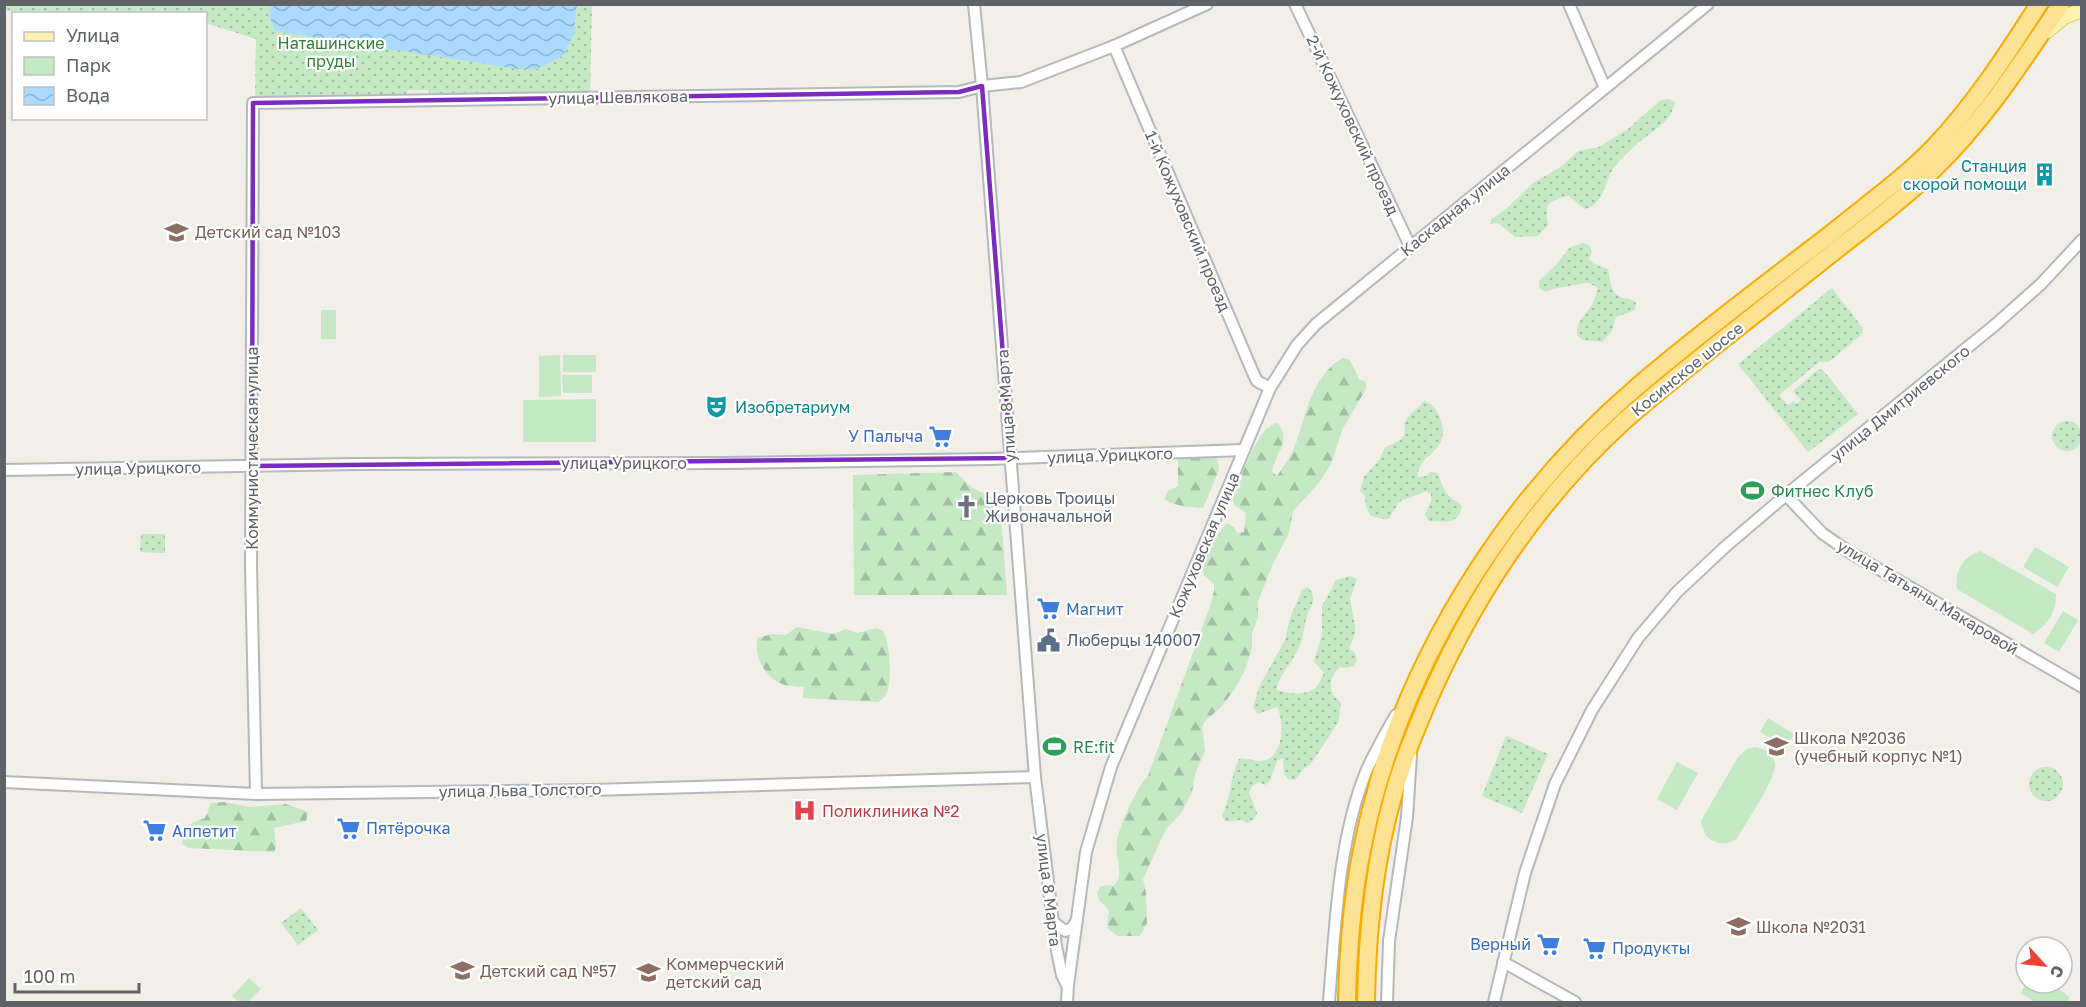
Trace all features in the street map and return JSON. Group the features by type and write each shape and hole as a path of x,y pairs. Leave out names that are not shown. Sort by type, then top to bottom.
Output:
{"highway":[{"name":"Косинское шоссе","path":"1366,1002 1366,966 1374,886 1393,795 1415,732 1443,668 1481,598 1527,530 1579,466 1646,402 1893,205 1931,172 1974,126 2061,4"},
{"name":"Косинское шоссе","path":"1347,1002 1352,908 1365,836 1386,759 1418,679 1447,622 1478,569 1512,520 1563,458 1635,388 1860,210 1919,161 1946,134 1973,99 2034,9"}],"main road":[{"path":"2035,43 2064,17 2082,10"}],"street":[{"name":"улица 8 Марта","path":"974,4 1035,777 1058,960 1068,985"},
{"name":"улица Шевлякова","path":"253,103 959,92 982,86 1021,82 1114,46 1207,4"},
{"name":"2-й Кожуховский проезд","path":"1295,4 1410,246"},
{"path":"1569,4 1605,88"},
{"name":"Каскадная улица","path":"1244,450 1270,388 1297,345 1316,324 1708,4"},
{"name":"1-й Кожуховский проезд","path":"1114,46 1254,375 1257,381 1270,388"},
{"name":"Коммунистическая улица","path":"253,103 251,567 256,794"},
{"name":"улица Дмитриевского","path":"1494,1002 1525,873 1555,784 1592,710 1638,638 1671,598 1719,553 1786,495 1995,326 2042,284 2082,240"},
{"name":"улица Урицкого","path":"4,470 356,464 724,463 1011,458 1244,450"},
{"name":"Кожуховская улица","path":"1067,1002 1086,852 1111,767 1244,450"},
{"name":"улица Татьяны Макаровой","path":"1786,495 1822,533 1848,552 2082,687"},
{"path":"1329,1002 1338,899 1358,796 1366,772 1387,731 1418,679"},
{"path":"1387,1002 1389,941 1407,818 1411,753 1415,732"},
{"name":"улица Льва Толстого","path":"4,782 256,794 592,790 1035,777"},
{"path":"1053,922 1065,931 1072,928 1077,920"},
{"path":"1503,962 1575,1002"}],"highlighted area":[{"path":"982,86 1011,458 252,466 253,103 959,92"}],"green space":[{"name":"Наташинские пруды","path":"5,4 592,5 590,95 431,98 428,90 408,90 404,98 255,100 256,39 207,23 207,12 5,11"},
{"path":"1668,99 1675,102 1670,115 1616,165 1601,196 1593,205 1586,209 1568,196 1552,202 1547,207 1548,225 1538,236 1515,237 1498,223 1490,224 1492,219 1532,184 1562,166 1578,151 1599,147 1628,129 1661,100"},
{"path":"1584,243 1590,246 1592,252 1589,259 1594,264 1608,269 1611,286 1615,293 1636,303 1635,310 1616,317 1612,331 1602,342 1582,340 1577,335 1579,323 1593,302 1597,288 1586,283 1555,288 1546,292 1539,288 1539,281 1570,247"},
{"path":"1832,288 1862,327 1863,333 1829,362 1819,362 1779,395 1788,405 1794,401 1797,404 1801,400 1793,391 1819,369 1823,370 1858,414 1808,452 1738,364"},
{"path":"321,310 336,310 336,339 321,339"},
{"path":"560,355 561,396 539,397 539,356"},
{"path":"563,355 596,355 596,372 563,372"},
{"path":"1343,358 1350,360 1359,379 1366,382 1366,389 1343,428 1331,464 1319,483 1293,511 1289,533 1272,566 1258,602 1258,618 1252,633 1252,648 1245,670 1235,689 1221,707 1204,722 1202,728 1205,751 1196,771 1192,792 1182,812 1166,829 1143,879 1147,923 1140,936 1118,936 1107,928 1109,910 1099,900 1097,893 1100,887 1113,886 1119,877 1116,847 1121,825 1134,797 1148,776 1210,606 1214,584 1203,574 1207,554 1227,523 1234,527 1237,533 1244,532 1246,513 1234,505 1233,498 1251,454 1263,433 1270,426 1278,423 1284,436 1272,471 1277,476 1294,447 1318,384 1324,374"},
{"path":"562,375 592,375 592,393 563,393"},
{"path":"596,399 596,442 523,442 523,400"},
{"path":"1424,401 1436,410 1443,430 1442,439 1422,463 1418,477 1426,476 1431,472 1438,473 1442,486 1462,506 1460,512 1450,521 1429,521 1425,515 1431,501 1431,494 1425,491 1401,501 1389,519 1373,517 1366,508 1365,496 1360,491 1364,477 1379,460 1385,447 1402,439 1405,432 1404,423"},
{"path":"2067,421 2078,425 2082,436 2078,447 2067,451 2056,447 2052,436 2056,425"},
{"path":"1206,455 1217,458 1219,470 1203,508 1178,505 1164,499 1168,491 1178,486 1178,458"},
{"path":"956,472 971,487 1000,502 1007,595 854,595 853,475"},
{"path":"141,534 165,534 165,553 140,552"},
{"path":"2035,547 2069,567 2057,587 2023,567"},
{"path":"1980,551 2056,594 2053,612 2047,622 2033,634 1957,589 1958,571 1964,561"},
{"path":"1350,576 1357,579 1350,598 1355,634 1349,648 1355,653 1357,660 1354,666 1340,667 1331,680 1333,695 1341,702 1338,723 1310,765 1304,768 1295,780 1288,779 1284,773 1283,758 1277,761 1270,781 1265,785 1259,782 1252,786 1249,793 1257,813 1254,819 1248,823 1241,820 1226,822 1222,816 1239,759 1262,761 1275,753 1279,746 1282,729 1277,707 1258,714 1253,708 1259,687 1285,640 1290,618 1302,590 1308,587 1313,595 1313,601 1306,619 1302,640 1276,689 1291,693 1308,692 1317,686 1321,679 1324,673 1314,662 1322,634 1322,606 1336,580"},
{"path":"2063,611 2078,620 2059,652 2044,643"},
{"path":"797,627 833,634 845,629 858,633 876,628 883,631 890,663 888,689 885,696 878,702 803,698 804,687 786,685 775,680 765,670 759,658 758,638 772,634 786,635"},
{"path":"1768,718 1794,734 1786,747 1760,732"},
{"path":"1506,736 1548,754 1522,813 1482,796"},
{"path":"1755,747 1765,750 1772,757 1775,764 1771,779 1736,840 1724,843 1713,841 1705,834 1701,821 1738,757 1747,749"},
{"path":"1677,762 1698,773 1677,810 1657,799"},
{"path":"2046,767 2058,772 2063,784 2058,796 2046,801 2034,796 2029,784 2034,772"},
{"path":"224,802 250,807 286,804 308,812 306,821 274,828 276,847 274,852 189,848 182,844 184,829 205,818 211,803"},
{"path":"301,908 318,930 298,945 281,923"},
{"path":"249,978 261,989 248,1002 239,1002 232,996"},
{"path":"2024,995 2066,995 2069,997 2069,1002 2035,1002"}],"water":[{"name":"Наташинские пруды","path":"271,4 577,4 574,33 563,56 537,69 518,69 275,31 270,17"}],"place":[{"name":"Станция скорой помощи","path":"2045,175"},
{"name":"Детский сад №103","path":"177,232"},
{"name":"Изобретариум","path":"717,407"},
{"name":"У Палыча","path":"941,436"},
{"name":"Фитнес Клуб","path":"1753,491"},
{"name":"Церковь Троицы Живоначальной","path":"967,507"},
{"name":"Магнит","path":"1048,609"},
{"name":"Люберцы 140007","path":"1049,640"},
{"name":"RE:fit","path":"1055,747"},
{"name":"Школа №2036 (учебный корпус №1)","path":"1776,747"},
{"name":"Поликлиника №2","path":"804,811"},
{"name":"Пятёрочка","path":"348,828"},
{"name":"Аппетит","path":"154,831"},
{"name":"Школа №2031","path":"1738,927"},
{"name":"Верный","path":"1549,944"},
{"name":"Продукты","path":"1594,948"},
{"name":"Детский сад №57","path":"462,971"},
{"name":"Коммерческий детский сад","path":"648,973"}]}
